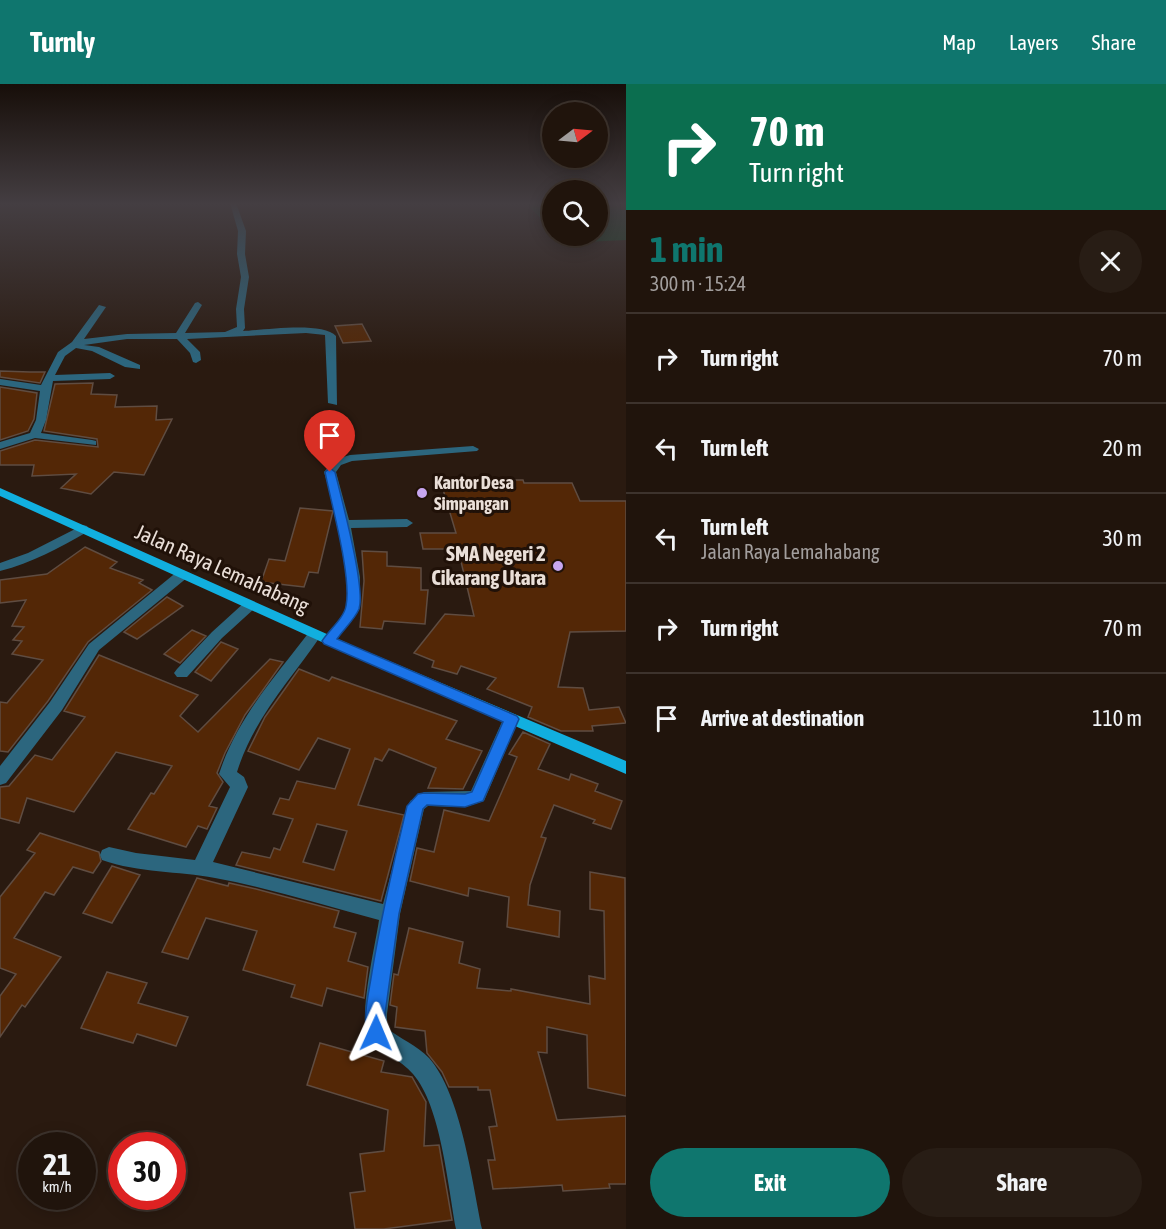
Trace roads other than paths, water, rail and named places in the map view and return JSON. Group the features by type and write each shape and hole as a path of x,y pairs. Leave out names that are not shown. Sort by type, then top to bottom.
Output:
{"main road":[{"name":"Jalan Raya Lemahabang","path":"0,492 322,638 626,768"}],"street":[{"path":"223,335 241,328 240,309 245,277 241,256"},
{"path":"179,336 198,305"},
{"path":"34,435 42,423 45,389 55,364 102,308"},
{"path":"72,345 98,339 306,330 328,333 331,336 333,403"},
{"path":"179,336 195,352 196,360"},
{"path":"72,345 96,348 114,359 137,367"},
{"path":"50,378 110,376"},
{"path":"0,382 45,389"},
{"path":"0,446 34,435 92,442"},
{"path":"200,868 239,787 238,782 228,774 244,732 260,703 352,609 352,580 343,524 330,472 337,463 350,458 473,448"},
{"path":"343,524 407,522"},
{"path":"0,567 21,563 83,529"},
{"path":"0,778 56,706 94,647 183,574"},
{"path":"182,673 217,634 250,605"},
{"path":"469,1229 442,1106 434,1083 421,1065 390,1046 376,1033 376,1014 390,914 416,806 424,799 465,800 478,796 511,719"},
{"path":"109,855 136,861 200,868 390,914"}],"place":[{"name":"Kantor Desa Simpangan","path":"422,493"},
{"name":"SMA Negeri 2 Cikarang Utara","path":"558,566"}]}
